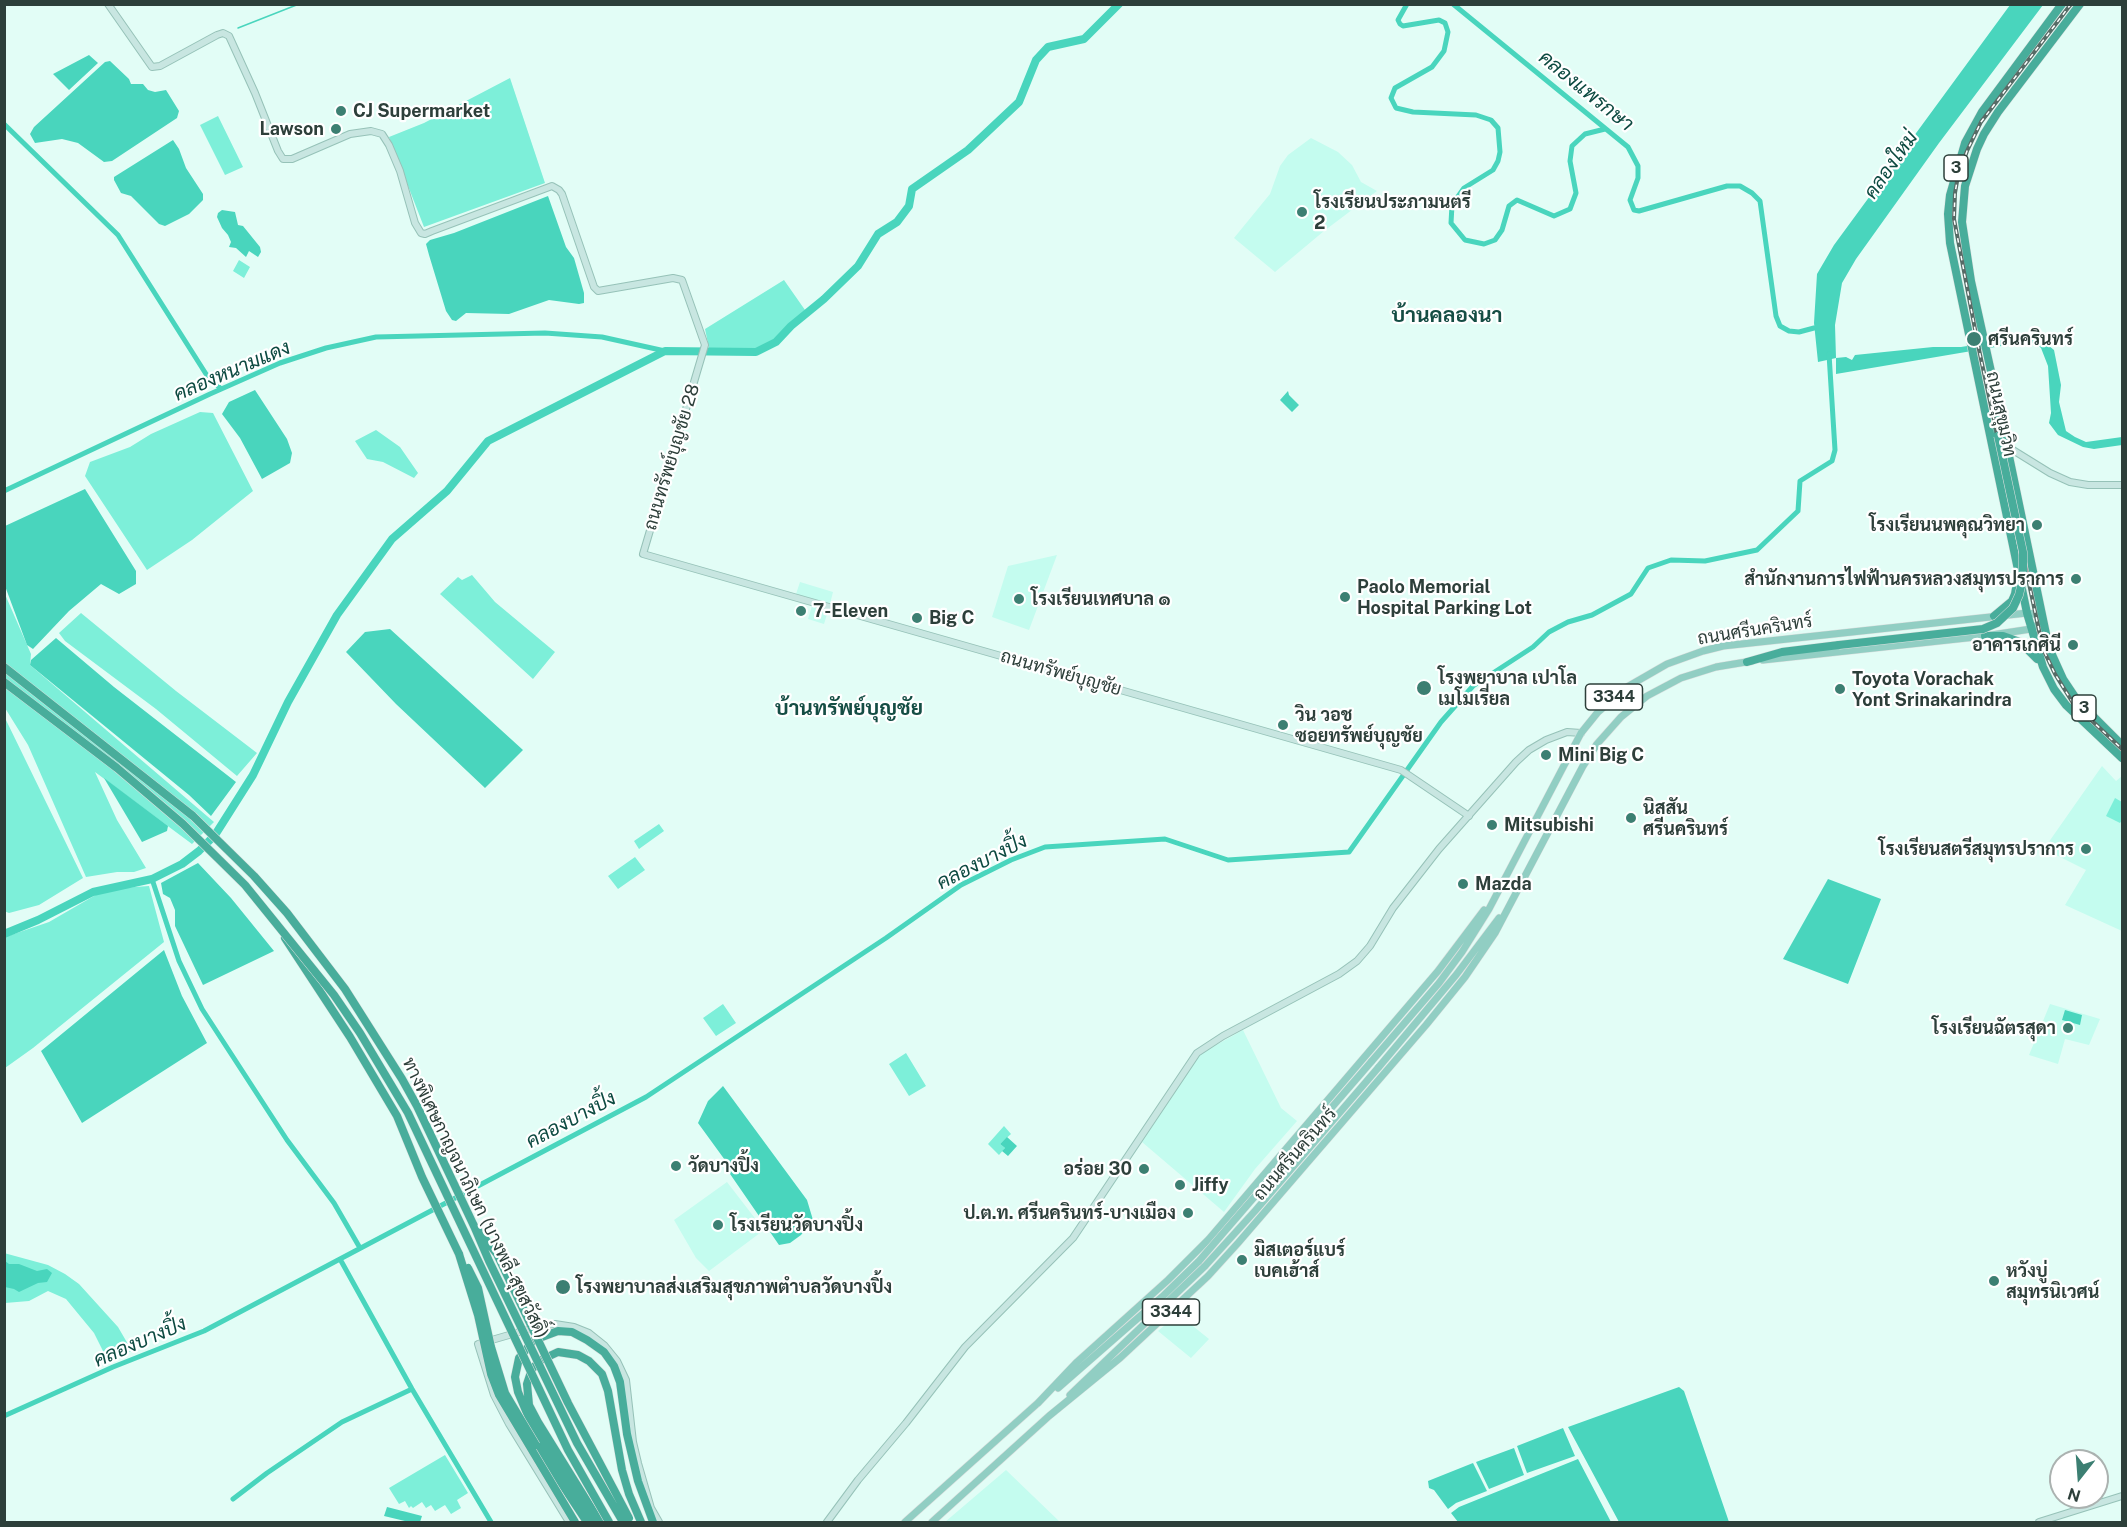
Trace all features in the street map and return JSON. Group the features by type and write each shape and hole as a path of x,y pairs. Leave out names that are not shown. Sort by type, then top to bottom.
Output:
{"highway":[{"name":"ถนนสุขุมวิท","path":"2062,4 1982,112 1965,143 1955,173 1948,214 1950,243 2018,572 2031,629 2043,667 2054,689 2066,705 2122,758"},
{"name":"ถนนสุขุมวิท","path":"2080,4 1998,112 1984,134 1965,186 1963,240 2008,447 2041,619 2049,648 2063,679 2077,700 2122,745"},
{"path":"1747,662 1782,652 1983,629 1997,623 2013,608 2023,578 2023,552 1998,436 1994,409 1994,384"},
{"path":"1994,616 2012,601 2018,572"},
{"path":"2022,587 2030,590 2036,584"},
{"path":"1985,636 2003,636 2020,642 2032,652 2043,667"},
{"path":"2043,667 2045,661 2049,659 2056,664"},
{"name":"ทางพิเศษกาญจนาภิเษก (บางพลี-สุขสวัสดิ์)","path":"4,666 151,780 193,816 254,876 345,989 423,1116 474,1226 497,1254 568,1403 628,1521"},
{"name":"ทางพิเศษกาญจนาภิเษก (บางพลี-สุขสวัสดิ์)","path":"4,682 117,768 183,824 245,885 334,995 360,1033 408,1113 568,1450 609,1522"},
{"path":"276,922 350,1037 397,1116 422,1177 478,1288 491,1347 505,1393 587,1522"},
{"path":"459,1254 478,1315 491,1374 499,1395 575,1522"},
{"path":"593,1522 532,1425 518,1392 515,1377 519,1358 534,1340 558,1331 572,1332 587,1340 604,1352 614,1366 620,1382 630,1447 646,1507 653,1522"},
{"path":"600,1522 529,1405 527,1384 532,1369 541,1360 558,1352 578,1355 589,1361 602,1374 608,1392 622,1470 641,1522"}],"main road":[{"name":"ถนนศรีนครินทร์","path":"932,1522 1168,1304 1456,960 1481,923 1581,734 1598,712 1627,687 1661,667 1703,651 1747,643 2027,613 2041,619 2031,629 1985,636 1716,667 1682,678 1647,696 1621,717 1588,756 1500,926 1465,977 1223,1261 1120,1358 1049,1416"},
{"path":"1963,638 1971,629 1969,623 1964,620"},
{"name":"ถนนศรีนครินทร์","path":"1038,1403 1084,1356 1180,1268 1261,1180 1459,945 1509,869"},
{"name":"ถนนศรีนครินทร์","path":"905,1522 1038,1403 1202,1264 1255,1211 1476,950 1525,878"},
{"path":"1303,1130 1301,1140 1305,1146 1313,1149 1322,1146"},
{"path":"1261,1180 1270,1176 1277,1178 1281,1186 1280,1195"}],"street":[{"name":"ถนนทรัพย์บุญชัย 28","path":"108,4 152,67 160,66 217,35 223,33 229,36 235,45 283,159 292,159 350,134 371,131 382,134 400,171 415,223 421,232 432,231 547,188 556,187 562,194 594,287 598,291 680,278 705,345 642,554"},
{"path":"2008,447 2050,473 2070,482 2088,485 2122,484"},
{"name":"ถนนทรัพย์บุญชัย","path":"642,554 1401,770 1469,816"},
{"path":"827,1522 965,1347 1073,1238 1197,1053 1223,1036 1339,974 1357,961 1370,946 1379,928 1409,887 1495,784 1528,750 1567,732 1581,734"},
{"path":"569,1522 509,1424 494,1395 478,1344 540,1326 555,1324 574,1327 597,1338 618,1361 626,1380 633,1442 651,1508 659,1522"},
{"path":"2039,1522 2122,1496"}],"shaded area":[{"path":"2010,5 2043,5 1939,143 1856,259 1842,283 1835,325 1836,358 1818,362 1814,323 1817,274 1834,245"},
{"path":"89,55 98,63 69,90 53,74"},
{"path":"110,61 129,79 131,84 143,84 148,90 155,92 166,90 179,111 177,118 112,161 104,162 78,143 62,139 35,143 30,134 34,127 105,62"},
{"path":"510,78 545,183 424,227 389,137 424,123"},
{"path":"218,116 243,167 225,175 200,125"},
{"name":"โรงเรียนประภามนตรี 2","path":"1311,138 1338,152 1352,165 1361,182 1377,191 1275,272 1234,238 1270,194 1280,166 1288,155"},
{"path":"173,140 186,168 203,194 203,200 189,214 165,226 159,224 131,196 121,193 114,177"},
{"path":"548,196 566,247 574,258 584,293 584,303 549,300 509,314 466,313 456,321 452,320 446,311 426,244 430,240 454,233"},
{"path":"222,210 235,212 238,225 243,226 260,247 261,252 258,257 249,251 246,257 236,248 229,247 231,242 217,217"},
{"path":"239,260 250,267 244,278 233,271"},
{"path":"784,280 805,310 775,339 760,348 742,350 709,348 705,329"},
{"path":"2028,336 2043,341 2054,350 2061,385 2059,402 2066,431 2086,442 2122,437 2122,445 2094,449 2083,447 2058,435 2049,423 2051,413 2048,366 2041,348 2036,343 2013,344 1836,374 1836,358 1846,357 1852,360 1855,355 1933,347 1961,347"},
{"path":"255,390 287,439 292,453 290,463 262,479 240,438 222,414 229,402"},
{"path":"1288,391 1299,405 1292,412 1280,400"},
{"path":"200,412 213,413 253,491 192,540 147,570 85,476 90,462 130,447 151,434"},
{"path":"376,430 400,447 418,473 414,478 383,462 367,459 355,441"},
{"path":"85,489 136,571 136,584 119,594 101,584 69,611 33,649 27,645 5,586 5,526"},
{"name":"โรงเรียนเทศบาล ๑","path":"1057,555 1029,630 992,617 1008,566"},
{"path":"472,575 495,602 555,652 533,679 440,594 458,577 462,580"},
{"path":"800,582 833,592 830,604 796,594"},
{"path":"4,592 31,654 30,665 214,822 192,844 95,772 117,820 146,868 134,872 86,877 28,745 5,708"},
{"path":"812,606 828,611 824,624 808,619"},
{"path":"81,613 176,691 257,753 237,776 156,709 65,641 59,633"},
{"path":"390,629 523,750 485,788 396,704 346,652 365,632"},
{"path":"56,638 114,687 236,782 211,816 189,795 30,665 31,660"},
{"path":"5,718 83,878 39,905 9,913 4,911"},
{"name":"โรงเรียนสตรีสมุทรปราการ","path":"2102,766 2116,781 2122,776 2122,931 2065,905 2086,870 2052,853 2046,846"},
{"path":"104,778 168,826 167,831 142,842"},
{"path":"2115,798 2122,802 2120,823 2106,816"},
{"path":"659,824 664,831 639,849 634,841"},
{"path":"635,857 645,870 618,889 608,876"},
{"path":"198,863 231,898 274,951 203,985 175,926 175,910 170,898 163,894 161,883"},
{"path":"1828,879 1881,899 1848,984 1783,959"},
{"path":"149,886 164,942 5,1068 5,937 49,922 106,889"},
{"path":"164,950 182,996 207,1043 82,1123 41,1051"},
{"path":"723,1004 736,1023 716,1036 703,1018"},
{"name":"โรงเรียนฉัตรสุดา","path":"2050,1004 2100,1019 2089,1045 2065,1039 2058,1064 2029,1055"},
{"path":"2065,1010 2082,1015 2080,1025 2062,1020"},
{"path":"1243,1030 1281,1108 1297,1121 1255,1169 1224,1212 1142,1142 1200,1054"},
{"path":"906,1053 926,1086 909,1096 889,1064"},
{"path":"723,1086 807,1200 813,1220 801,1235 790,1243 779,1245 728,1171 730,1167 698,1123 708,1101"},
{"path":"1004,1126 1011,1134 1000,1144 1005,1148 999,1155 988,1144"},
{"path":"1007,1137 1017,1146 1008,1156 1002,1151 1005,1148 1000,1144"},
{"name":"โรงเรียนวัดบางปิ้ง","path":"727,1182 764,1230 709,1271 696,1258 674,1220"},
{"path":"4,1253 48,1265 79,1284 118,1327 132,1351 108,1361 94,1333 66,1299 48,1291 29,1301 5,1303"},
{"path":"5,1261 37,1271 47,1269 52,1273 47,1282 38,1283 19,1292 5,1287"},
{"path":"1178,1314 1209,1339 1191,1358 1158,1331"},
{"path":"1679,1387 1684,1391 1729,1522 1619,1522 1568,1427"},
{"path":"1563,1428 1575,1456 1527,1473 1517,1446"},
{"path":"1514,1448 1524,1475 1489,1489 1476,1462"},
{"path":"445,1455 468,1493 457,1500 461,1508 451,1514 445,1505 435,1511 431,1505 426,1508 422,1502 413,1508 411,1506 409,1508 405,1501 399,1504 389,1488"},
{"path":"1578,1459 1611,1522 1458,1522 1451,1513 1459,1507"},
{"path":"1473,1463 1487,1491 1456,1503 1448,1509 1434,1490 1429,1488 1428,1481"},
{"path":"1006,1470 1060,1522 945,1522"},
{"path":"387,1507 422,1516 420,1522 409,1522 384,1516"}],"waterway":[{"path":"238,28 299,4"},
{"path":"4,934 38,920 93,892 152,879 182,864 215,835 253,775 288,702 337,615 392,539 447,491 488,441 665,351 756,352 776,342 858,266 878,234 897,222 909,206 912,189 968,150 1019,102 1036,60 1048,47 1084,39 1119,4"},
{"path":"1407,4 1398,20 1400,24 1403,26 1439,20 1445,23 1448,32 1444,51 1432,67 1395,88 1391,98 1396,108 1413,112 1476,115 1491,120 1498,128 1500,152 1493,170 1464,188 1452,205 1451,223 1465,240 1484,244 1495,240 1502,230 1509,206 1517,200 1554,216 1570,209 1576,193 1570,161 1572,146 1585,134 1605,129"},
{"name":"คลองแพรกษา","path":"1453,4 1628,147 1638,166 1638,178 1630,200 1634,210 1639,211 1727,186 1740,186 1752,193 1760,201 1776,316 1780,326 1789,331 1799,332 1814,328"},
{"path":"4,124 118,235 206,374 221,389"},
{"name":"คลองหนามแดง","path":"4,491 280,363 326,348 376,337 545,333 602,337 665,351"},
{"name":"คลองบางปิ้ง","path":"4,1416 113,1367 204,1331 646,1097 886,938 961,885 1011,860 1045,847 1165,839 1228,860 1349,852 1441,722 1473,686 1533,647 1549,632 1568,622 1592,615 1631,594 1648,568 1671,560 1705,561 1757,550 1798,511 1800,481 1832,461 1835,450 1829,354"},
{"path":"152,879 179,961 202,1009 287,1140 334,1203 360,1248"},
{"path":"340,1259 412,1389 491,1522"},
{"path":"233,1499 342,1422 412,1389"}],"railway":[{"path":"2071,4 1981,122 1958,176 1954,219 1978,345 2043,649 2073,703 2122,749"}],"place":[{"name":"CJ Supermarket","path":"341,111"},
{"name":"Lawson","path":"336,129"},
{"name":"โรงเรียนประภามนตรี 2","path":"1302,212"},
{"name":"ศรีนครินทร์","path":"1974,339"},
{"name":"โรงเรียนนพคุณวิทยา","path":"2037,525"},
{"name":"สำนักงานการไฟฟ้านครหลวงสมุทรปราการ","path":"2076,579"},
{"name":"Paolo Memorial Hospital Parking Lot","path":"1345,597"},
{"name":"โรงเรียนเทศบาล ๑","path":"1019,599"},
{"name":"7-Eleven","path":"801,611"},
{"name":"Big C","path":"917,618"},
{"name":"อาคารเกศินี","path":"2073,645"},
{"name":"โรงพยาบาล เปาโล เมโมเรี่ยล","path":"1424,688"},
{"name":"Toyota Vorachak Yont Srinakarindra","path":"1840,689"},
{"name":"วิน วอช ซอยทรัพย์บุญชัย","path":"1283,725"},
{"name":"Mini Big C","path":"1546,755"},
{"name":"นิสสัน ศรีนครินทร์","path":"1631,818"},
{"name":"Mitsubishi","path":"1492,825"},
{"name":"โรงเรียนสตรีสมุทรปราการ","path":"2086,849"},
{"name":"Mazda","path":"1463,884"},
{"name":"โรงเรียนฉัตรสุดา","path":"2068,1028"},
{"name":"วัดบางปิ้ง","path":"676,1166"},
{"name":"อร่อย 30","path":"1144,1169"},
{"name":"Jiffy","path":"1180,1185"},
{"name":"ป.ต.ท. ศรีนครินทร์-บางเมือง","path":"1188,1213"},
{"name":"โรงเรียนวัดบางปิ้ง","path":"718,1225"},
{"name":"มิสเตอร์แบร์ เบคเฮ้าส์","path":"1242,1260"},
{"name":"หวังบู่ สมุทรนิเวศน์","path":"1994,1281"},
{"name":"โรงพยาบาลส่งเสริมสุขภาพตำบลวัดบางปิ้ง","path":"563,1287"}],"district":[{"name":"บ้านคลองนา","path":"1447,316"},
{"name":"บ้านทรัพย์บุญชัย","path":"849,709"}],"water label":[{"name":"คลองใหม่","path":"1891,165"}]}
